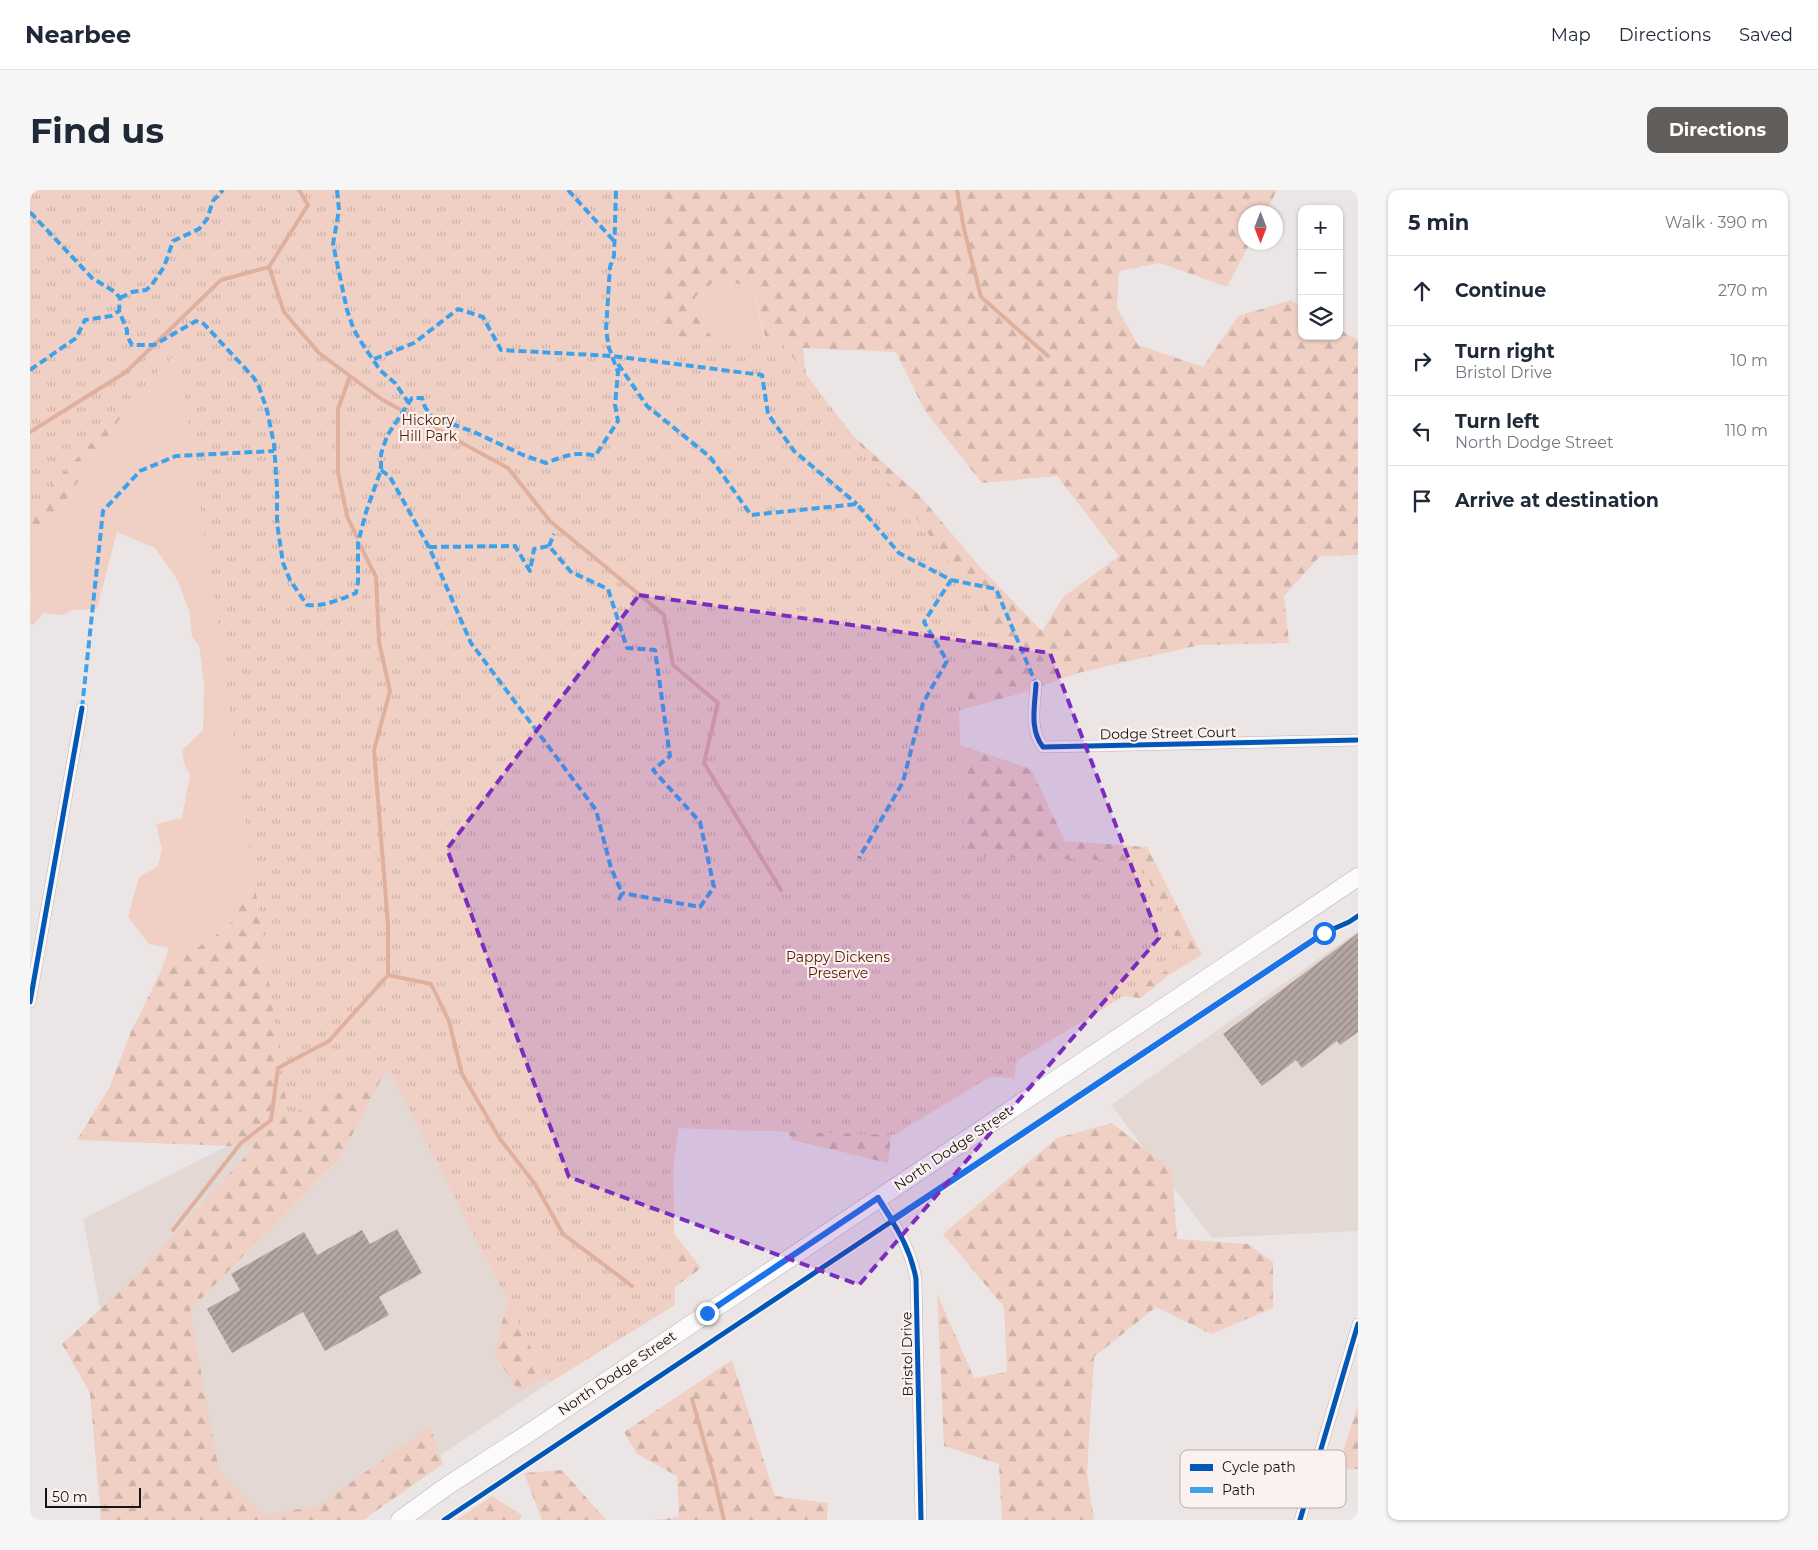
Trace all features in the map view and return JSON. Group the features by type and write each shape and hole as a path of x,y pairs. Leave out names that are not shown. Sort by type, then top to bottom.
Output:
{"main road":[{"name":"North Dodge Street","path":"400,1520 447,1486 1358,877"}],"street":[{"name":"Dodge Street Court","path":"1036,684 1034,729 1037,739 1043,747 1358,740"},
{"path":"30,1002 82,708"},
{"name":"Bristol Drive","path":"878,1198 907,1245 913,1260 916,1279 921,1520"},
{"path":"1321,1450 1358,1324"},
{"path":"1300,1520 1304,1508"}],"highlighted area":[{"path":"639,595 1050,653 1159,938 859,1285 569,1177 447,849"}],"shaded area":[{"path":"1358,931 1358,1231 1212,1238 1111,1105"},
{"path":"390,1070 549,1383 344,1520 141,1520 83,1219 288,1115"}],"green space":[{"name":"Hickory Hill Park","path":"30,190 660,190 663,341 779,339 985,608 994,692 958,690 965,856 1140,861 1185,959 894,1135 673,1128 675,1305 549,1383 390,1071 288,1115 178,351 30,508"},
{"name":"Pappy Dickens Preserve","path":"230,190 325,190 334,323 356,369 390,389 402,375 385,349 460,316 506,355 615,351 631,246 632,190 1277,190 1270,205 1238,205 1238,250 1246,250 1227,287 1160,263 1119,271 1117,308 1138,345 1203,367 1238,316 1291,300 1298,304 1298,340 1343,340 1343,331 1358,340 1358,555 1320,556 1284,596 1289,643 1199,645 1078,673 1022,693 946,714 945,740 1031,769 1065,841 1147,847 1202,955 1167,976 1141,998 1029,988 1014,1078 898,1071 888,1163 793,1140 752,1079 778,999 679,924 652,948 658,995 685,1079 666,1223 701,1268 578,1357 519,1392 494,1353 511,1289 390,1062 341,1156 190,1310 219,1471 264,1515 318,1506 430,1426 443,1464 363,1520 101,1520 90,1393 62,1344 131,1281 254,1147 77,1140 109,1088 131,1032 160,973 229,926 271,856 275,817 308,719 351,691 364,671 361,662 317,662 313,624 283,533 276,416 233,337 206,318 193,328 149,377 92,459 56,517 31,539 32,590 30,591 30,384 64,354 146,302 211,226","holes":["717,279 753,287 777,387 837,455 841,482 804,496 752,488 712,404 724,352 697,318 695,297","803,348 896,352 925,411 982,483 1057,476 1119,556 1063,597 1042,631 980,567 920,496 808,395","418,525 450,541 473,583 509,628 546,628 562,651 574,701 559,750 471,749 424,731 412,687 421,664 447,651 427,613 407,563 405,538"]},
{"path":"717,279 753,287 767,350 724,352 697,318 695,297"},
{"path":"193,328 271,856 229,926 160,973 169,948 149,944 128,917 139,877 158,866 162,850 156,824 182,818 190,774 185,767 182,750 203,730 204,685 199,646 192,637 189,611 178,581 155,548 117,532 97,609 73,610 63,615 44,613 34,624 30,625 31,539 56,517 92,459 149,377"},
{"path":"1112,1123 1172,1171 1177,1239 1248,1244 1273,1262 1273,1308 1211,1334 1156,1307 1094,1357 1087,1473 1094,1520 1002,1520 999,1464 944,1446 937,1293 974,1378 1007,1372 1004,1307 943,1234 1057,1138"},
{"path":"732,1360 775,1496 828,1503 827,1520 654,1520 679,1517 677,1476 637,1454 624,1432"},
{"path":"1358,1405 1358,1469 1346,1470 1346,1450 1343,1450"},
{"path":"562,1470 606,1520 542,1520 524,1473"},
{"path":"492,1496 522,1515 520,1520 456,1520"}],"building":[{"path":"1358,933 1358,1032 1340,1045 1337,1041 1302,1068 1296,1060 1262,1086 1223,1034"},
{"path":"397,1229 422,1273 379,1297 389,1315 325,1351 303,1312 232,1353 207,1309 240,1290 231,1274 304,1232 317,1255 362,1230 370,1244"}],"waterway":[{"path":"30,432 126,372 221,280 269,267 308,205 299,190"},
{"path":"957,190 964,229 981,297 1048,356"},
{"path":"269,267 284,312 319,353 381,399 508,468 550,521 664,615 673,665 718,703 704,763 781,890"},
{"path":"350,376 338,409 338,472 347,516 357,537"},
{"path":"173,1230 241,1143 271,1120 278,1068 329,1041 388,975 388,925 374,750 390,691 379,642 376,577 360,545"},
{"path":"388,975 431,984 449,1021 462,1074 500,1139 535,1184 563,1234 632,1286"},
{"path":"692,1399 724,1520"}],"marked path":[{"path":"120,298 132,292 146,290 151,286 164,267 173,241 199,229 207,219 213,201 223,190"},
{"path":"337,190 339,210 333,244 347,310 354,330 363,345 380,370 395,383 408,402"},
{"path":"568,190 614,241"},
{"path":"30,212 92,278 115,292 120,298 119,311 132,345 154,345 196,321 204,324 254,378 267,410 274,444 277,523 283,563 290,580 307,605 320,605 356,593 358,582 358,543 366,512 381,470 381,454 387,436 412,398 422,398 425,407 432,417 474,432 523,455 546,463 576,454 595,456 618,421 615,405 618,372 609,348 606,330 610,267 614,256 616,190"},
{"path":"374,359 414,343 458,309 483,317 501,350 612,356 762,375 768,414 794,451 857,504"},
{"path":"30,370 76,338 85,320 111,316 119,311"},
{"path":"618,364 647,406 710,457 751,515 857,504 899,553 951,580 924,622 947,661 923,703 903,782 859,858"},
{"path":"82,708 103,511 140,471 176,456 274,451"},
{"path":"381,470 390,477 429,547 471,643 596,810 611,868 622,893 618,902"},
{"path":"549,546 554,534"},
{"path":"429,547 515,546 530,571 534,549 549,546 571,572 608,589 627,648 655,650 670,756 653,770 700,822 714,887 700,907 622,893"},
{"path":"951,580 996,589 1036,684"}],"cycle path":[{"path":"1036,684 1034,725 1043,747 1358,740"},
{"path":"30,1002 82,708"},
{"path":"444,1520 1324,933 1358,916"},
{"path":"878,1198 906,1246 916,1279 921,1520"},
{"path":"1321,1450 1358,1324"},
{"path":"1300,1520 1304,1508"}],"route":[{"path":"707,1313 878,1198 892,1220 1324,933"}]}
